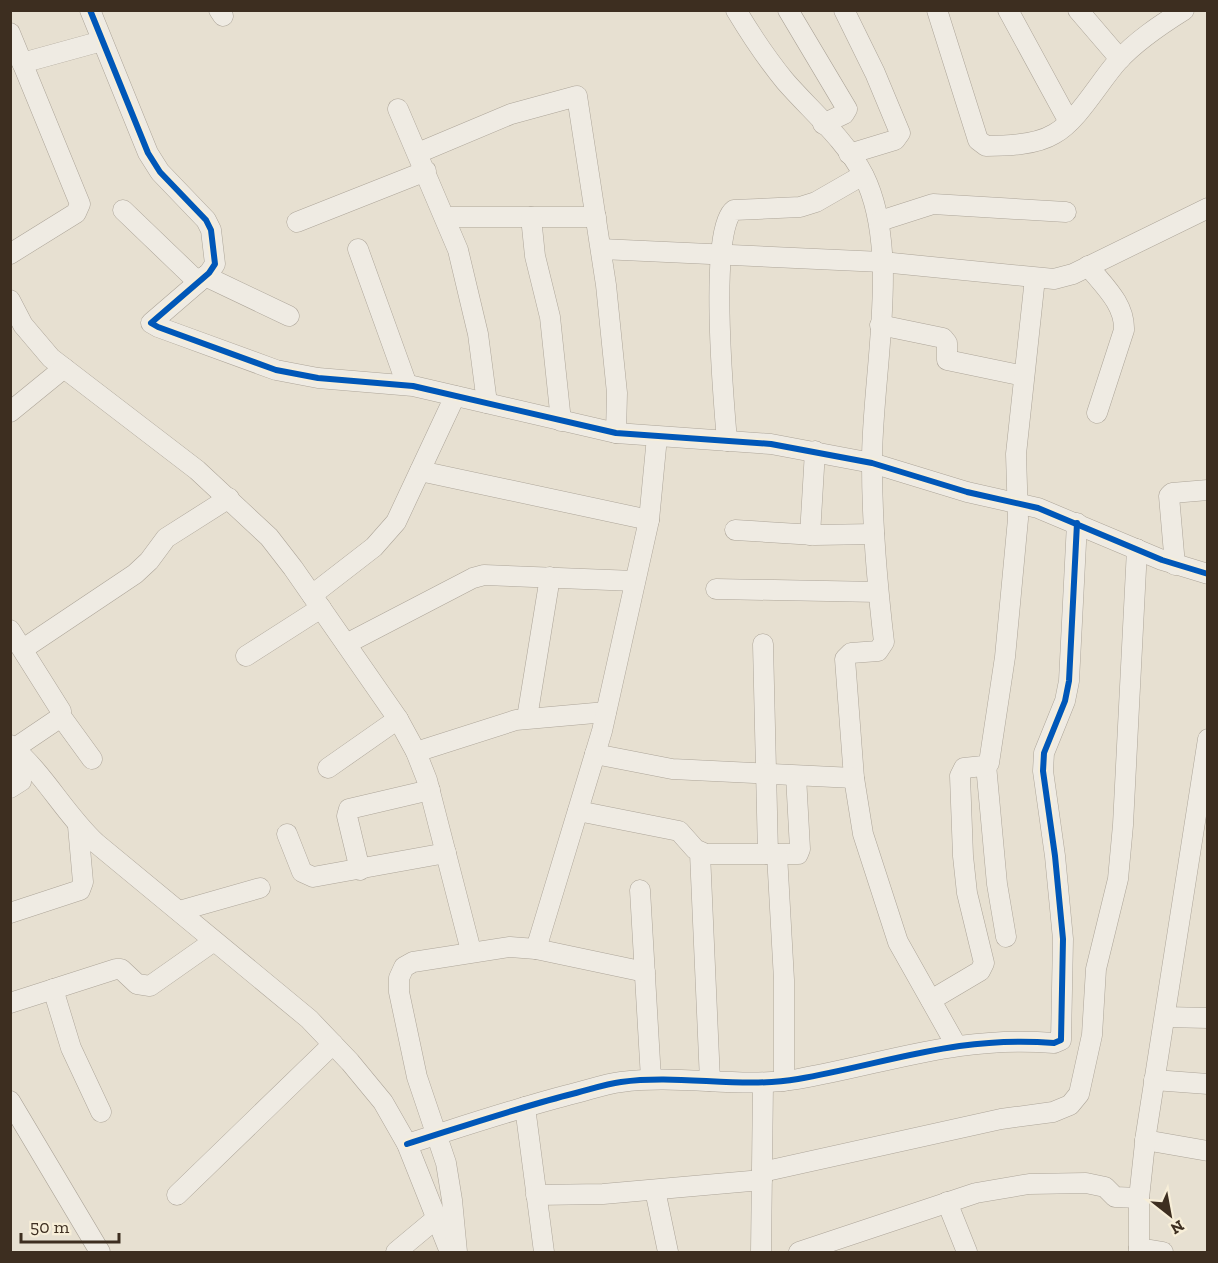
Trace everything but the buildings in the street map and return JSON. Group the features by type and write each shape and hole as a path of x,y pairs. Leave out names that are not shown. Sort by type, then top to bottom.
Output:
{"street":[{"path":"736,10 784,80 849,154 863,175 880,220 882,262 880,325 872,464 873,534 883,646 878,651 851,653 845,659 854,778 863,834 898,942 956,1045"},
{"path":"788,10 847,109 844,114 823,124"},
{"path":"844,10 872,66 900,133 895,140 849,154"},
{"path":"937,10 981,144 993,146 1038,141 1054,135 1069,123 1120,59 1159,16 1184,10"},
{"path":"1008,10 1069,123"},
{"path":"1078,10 1120,59"},
{"path":"92,11 102,41 151,159 206,220 216,258 213,269 152,323 164,331 276,370 318,378 407,385 616,433 771,444 872,464 967,492 1018,503 1077,523 1175,565 1208,574"},
{"path":"10,33 80,204 76,213 10,254"},
{"path":"22,63 102,41"},
{"path":"297,222 422,162 511,114 577,96 601,249 617,393 616,433"},
{"path":"398,109 446,217 468,292 487,404"},
{"path":"727,441 720,355 722,255 728,217 734,210 800,207 816,201 863,175"},
{"path":"880,220 933,204 1066,212"},
{"path":"601,249 882,262 1035,278 1063,278 1208,208"},
{"path":"123,210 202,279 289,316"},
{"path":"446,217 596,217"},
{"path":"531,217 535,256 550,317 561,421"},
{"path":"358,249 407,385"},
{"path":"1088,266 1116,301 1125,318 1124,330 1097,413"},
{"path":"1006,937 996,884 986,765 990,758 1005,657 1018,503 1016,454 1035,278"},
{"path":"12,310 30,335 64,369 197,470 229,498 268,537 316,601 398,719 416,752 430,790 471,951"},
{"path":"880,325 943,338 946,343 947,360 1024,376"},
{"path":"10,412 64,369"},
{"path":"246,656 316,601 386,536 396,522 455,396"},
{"path":"536,949 606,712 649,520 657,437"},
{"path":"810,535 814,451"},
{"path":"420,471 649,520"},
{"path":"1175,565 1169,496 1208,490"},
{"path":"23,649 135,574 149,561 166,538 229,498"},
{"path":"407,1144 525,1107 619,1082 651,1079 764,1084 956,1045 996,1041 1054,1043 1063,1037 1060,897 1043,771 1044,753 1065,701 1069,681 1077,523"},
{"path":"735,530 810,535 873,534"},
{"path":"536,1195 603,1194 655,1190 762,1176 1001,1119 1053,1112 1076,1100 1092,1035 1096,969 1118,879 1123,825 1137,549"},
{"path":"346,645 473,578 484,575 635,581"},
{"path":"527,718 550,577"},
{"path":"716,589 878,592"},
{"path":"10,630 58,705 60,715 92,759"},
{"path":"763,644 765,775 784,980 784,1081"},
{"path":"416,752 499,724 527,718 606,712"},
{"path":"13,746 60,715"},
{"path":"328,768 398,719"},
{"path":"1163,1252 1139,1250 1139,1198 1154,1080 1208,739"},
{"path":"10,788 21,780 13,746"},
{"path":"13,746 31,762 78,826 309,1019 383,1102 407,1144 438,1217 447,1250"},
{"path":"595,754 672,769 854,778"},
{"path":"931,1000 984,967 965,875 960,776 964,768 986,765"},
{"path":"578,811 679,831 700,853 713,855 798,854 800,849 796,776"},
{"path":"360,870 347,816 349,809 430,790"},
{"path":"10,914 81,890 83,882 78,826"},
{"path":"287,834 299,866 307,876 321,877 446,853"},
{"path":"700,853 710,1081"},
{"path":"179,910 260,888"},
{"path":"640,890 651,1079"},
{"path":"10,1003 116,969 121,969 137,984 150,986 214,940"},
{"path":"447,1250 452,1200 446,1163 407,1034 399,978 404,967 413,962 471,951 516,947 536,949 645,972"},
{"path":"53,989 75,1058 101,1112"},
{"path":"1165,1017 1208,1018"},
{"path":"177,1195 333,1044"},
{"path":"1154,1080 1208,1084"},
{"path":"761,1252 764,1084"},
{"path":"10,1101 100,1252"},
{"path":"525,1107 544,1252"},
{"path":"1145,1140 1208,1151"},
{"path":"799,1252 833,1247 947,1202 997,1189 1063,1181 1102,1186 1115,1197 1139,1198"},
{"path":"655,1190 668,1252"},
{"path":"947,1202 967,1252"},
{"path":"396,1252 438,1217"}],"cycle path":[{"path":"90,10 148,153 160,172 206,220 211,230 215,264 209,273 151,323 158,327 276,370 318,378 413,386 616,433 771,444 872,463 967,492 1038,508 1162,560 1208,574"},
{"path":"407,1144 528,1106 615,1083 643,1080 776,1082 955,1047 986,1043 1054,1043 1061,1040 1063,939 1055,856 1043,771 1044,753 1065,701 1069,681 1077,523"}]}
